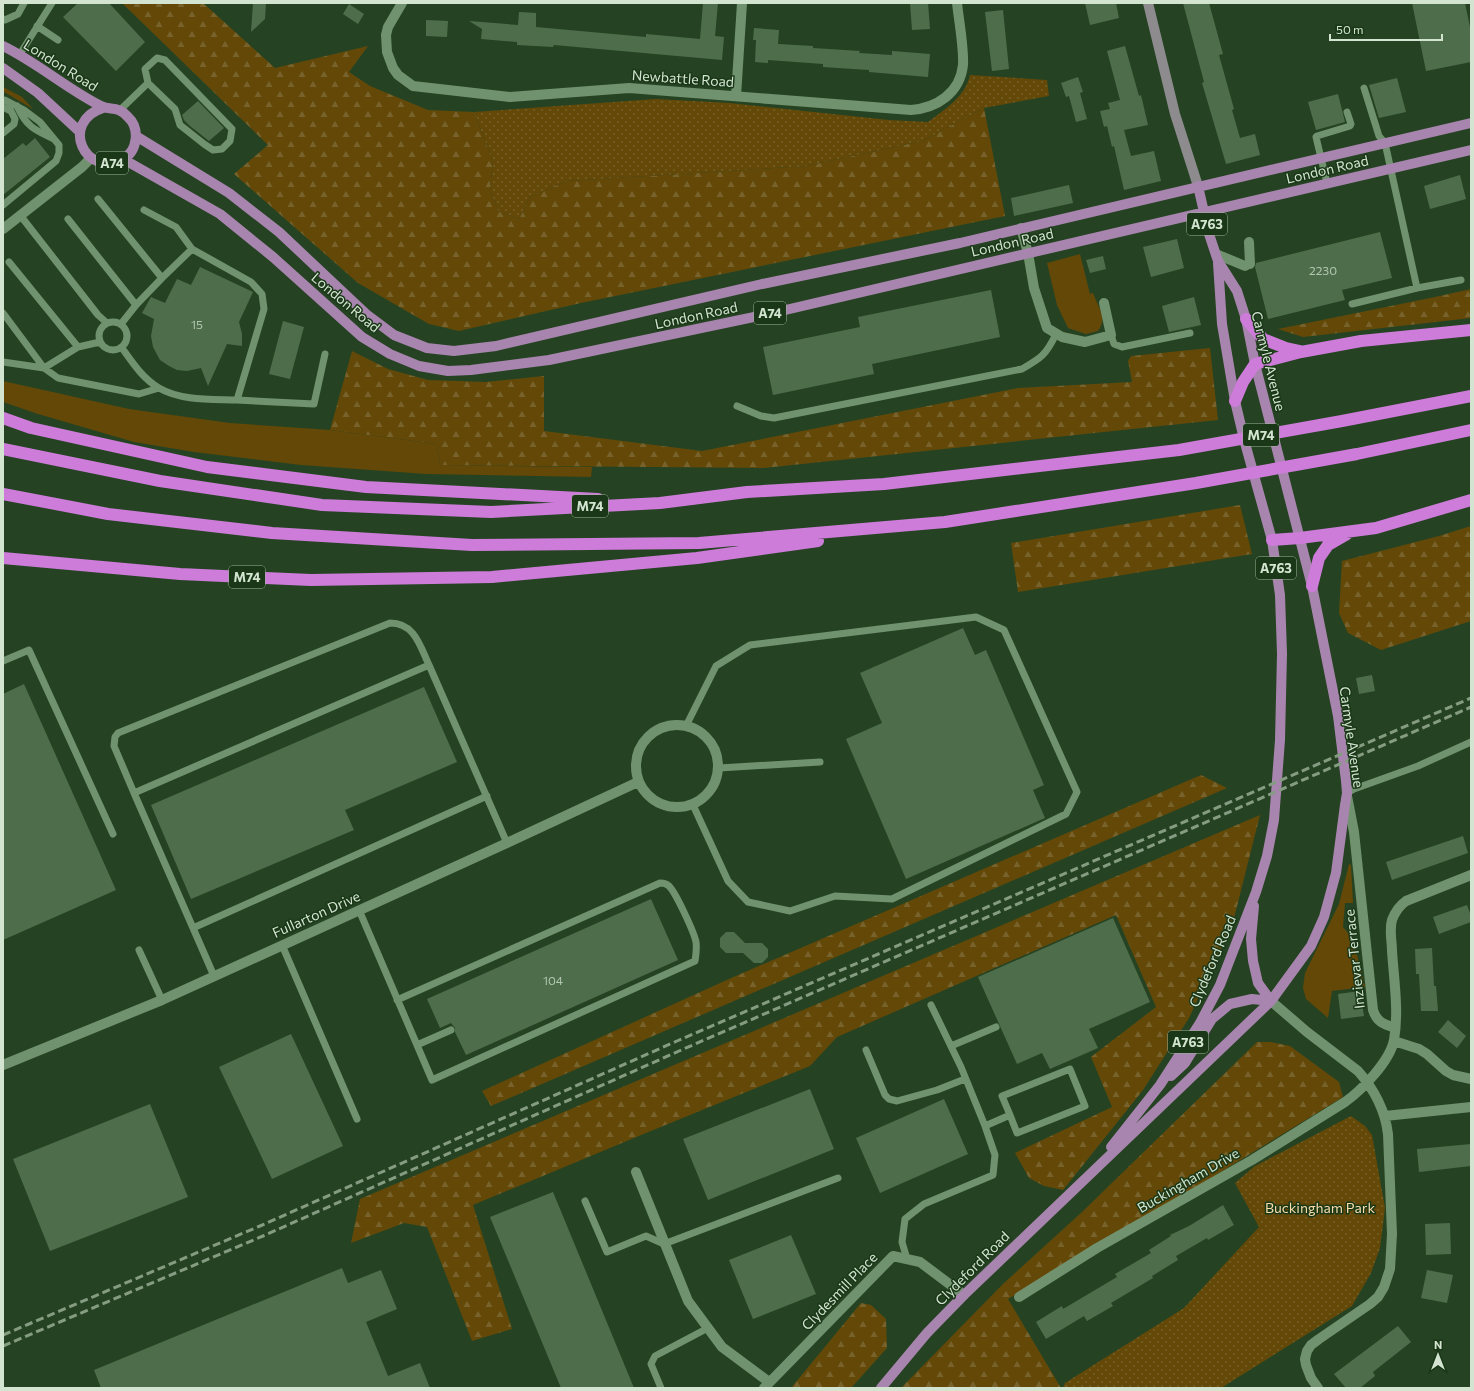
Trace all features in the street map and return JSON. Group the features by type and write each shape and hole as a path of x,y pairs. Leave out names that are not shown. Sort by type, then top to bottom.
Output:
{"highway":[{"path":"1246,319 1263,339 1301,352"},
{"path":"1235,401 1243,382 1255,364 1301,352 1361,341 1471,330"},
{"name":"M74","path":"3,449 160,480 322,506 491,512 660,502 747,492 884,484 1178,450 1342,421 1471,396"},
{"name":"M74","path":"3,418 31,428 207,467 366,487 660,502"},
{"name":"M74","path":"3,558 180,574 311,580 492,577 697,558 945,522 1196,483 1357,454 1471,430"},
{"name":"M74","path":"3,494 108,514 272,534 472,546 699,543 945,522"},
{"path":"1272,540 1300,538 1376,528 1471,500"},
{"name":"A763","path":"1312,586 1319,558 1328,545 1350,532"}],"main road":[{"name":"Carmyle Avenue","path":"1148,3 1175,114 1198,186 1217,258 1222,324 1235,401 1272,540 1280,595 1282,654 1280,740 1274,820 1267,856 1256,892"},
{"name":"London Road","path":"3,46 20,54 68,88 103,108"},
{"path":"3,68 38,92 80,132"},
{"name":"London Road","path":"80,132 83,122 95,110 114,108 120,110"},
{"name":"A74","path":"80,132 81,146 90,158 101,163 113,163 123,159 131,152 136,136 132,121 120,110"},
{"name":"London Road","path":"136,136 229,194 279,232 366,314 394,335 427,348 454,351 496,346 762,284 960,243 1198,186 1471,124"},
{"name":"London Road","path":"123,159 220,214 273,257 362,337 390,354 419,366 448,371 471,370 549,360 764,315 1471,150"},
{"name":"Carmyle Avenue","path":"1217,258 1237,291 1246,319 1255,364 1312,586 1338,716 1347,793 1336,873 1324,917 1311,946 1271,1001"},
{"path":"1256,892 1251,940 1253,962 1258,983 1271,1001"},
{"name":"Clydeford Road","path":"1090,1174 1160,1085 1200,1023 1220,985 1256,892"},
{"path":"1160,1085 1185,1063 1212,1019 1230,1004 1252,999 1271,1001"},
{"name":"Clydeford Road","path":"881,1388 927,1334 964,1295 1271,1001"}],"street":[{"name":"Newbattle Road","path":"402,3 388,27 386,35 386,52 398,75 413,86 510,97 629,88 911,110 930,107 946,98 953,90 961,76 963,58 957,3"},
{"path":"736,96 742,3"},
{"path":"3,229 82,167 90,158"},
{"path":"1021,228 1028,253 1034,288 1047,328 1062,337 1085,342 1112,335 1104,303"},
{"path":"1217,258 1248,265 1249,242"},
{"path":"673,725 686,726 697,730 706,737 713,746 718,757 719,768 716,780 711,790 703,799 693,805 680,808 667,807 655,802 645,793 638,782 635,769 636,757 641,745 650,735 661,728 673,725"},
{"name":"Fullarton Drive","path":"3,1065 162,1000 638,782"},
{"name":"Inzievar Terrace","path":"1347,793 1354,832 1373,1010 1378,1021 1382,1024 1395,1028"},
{"path":"1471,875 1413,898 1400,906 1396,912 1391,928 1395,1011 1394,1041 1419,1049 1453,1075 1471,1079"},
{"path":"1271,1001 1307,1032 1358,1071 1378,1100 1384,1116 1388,1134 1392,1234 1390,1269 1387,1280 1378,1297 1311,1345 1307,1351 1305,1359 1306,1365 1311,1378 1318,1388"},
{"name":"Buckingham Drive","path":"1019,1297 1097,1248 1252,1160 1345,1102 1367,1084 1387,1057 1394,1041"},
{"path":"1384,1116 1471,1108"},
{"path":"636,1172 688,1301 722,1347 767,1385"},
{"name":"Clydesmill Place","path":"767,1385 893,1256 920,1262 964,1295"}],"lane":[{"path":"3,19 6,20 18,14 24,3"},
{"path":"20,54 52,3"},
{"path":"37,26 58,40"},
{"path":"158,58 165,60 232,129 230,141 222,149 213,150 204,144 180,126 175,109 148,83 145,69 158,58"},
{"path":"120,110 148,83"},
{"path":"1364,88 1379,136 1385,144 1417,288"},
{"path":"3,101 5,100 17,106 40,122 59,145 60,153 56,161 3,205"},
{"path":"3,107 11,111 15,119 14,124 3,133"},
{"path":"1327,184 1316,138 1317,136 1350,126 1351,124 1347,112"},
{"path":"98,199 162,278"},
{"path":"144,210 176,227 192,249 251,282 262,294 264,309 237,400"},
{"path":"20,215 98,315 107,323"},
{"path":"68,219 136,305"},
{"path":"121,324 136,305 192,249"},
{"path":"9,262 78,347"},
{"path":"1352,304 1417,288 1461,280"},
{"path":"3,314 44,368 58,378 139,394 159,388"},
{"path":"112,322 121,324 124,327 128,335 127,341 122,348 117,350 108,350 102,346 99,331 103,325 107,323 112,322"},
{"path":"1112,335 1114,344 1122,347 1190,333"},
{"path":"737,406 761,416 774,418 1022,369 1041,359 1049,348 1056,334"},
{"path":"3,362 44,368 78,347 100,342"},
{"path":"122,348 139,371 159,388 185,398 314,404 325,354"},
{"path":"686,726 716,666 750,645 976,617 1004,630 1077,792 1066,814 892,899 835,896 790,911 748,902 728,881 693,805"},
{"path":"214,976 114,746 115,737 118,733 390,623 397,623 409,629 415,635 507,843"},
{"path":"3,661 29,650 113,834"},
{"path":"134,793 429,665"},
{"path":"1347,793 1354,789 1418,766 1471,742"},
{"path":"719,768 820,762"},
{"path":"193,928 487,796"},
{"path":"359,910 397,1000 432,1080 695,961 697,952 696,941 687,918 668,886 660,882 397,1000"},
{"path":"282,945 357,1119"},
{"path":"139,950 162,1000"},
{"path":"907,1259 902,1242 905,1219 924,1204 993,1175 995,1155 985,1126 951,1046 931,1005"},
{"path":"951,1046 996,1027"},
{"path":"417,1045 451,1030"},
{"path":"866,1050 884,1095 889,1099 897,1101 937,1090 965,1079"},
{"path":"1070,1069 1085,1106 1017,1133 1010,1115 1002,1096 1070,1069"},
{"path":"985,1126 1010,1115"},
{"path":"585,1200 607,1252 646,1236 664,1244 838,1178"},
{"path":"661,1388 651,1364 655,1356 708,1328"}],"green space":[{"path":"122,3 203,3 275,68 368,46 349,72 370,86 428,110 474,112 493,161 490,189 498,211 519,219 530,197 567,181 806,166 922,141 984,108 1005,216 581,303 459,331 429,324 358,283 234,174 268,145"},
{"path":"970,75 1047,80 1049,96 984,108 922,141 806,166 567,181 530,197 519,219 498,211 490,189 493,161 474,112 656,99 729,103 889,120 928,122 954,102 964,90"},
{"path":"3,87 22,97 33,109 4,92 3,93"},
{"path":"1080,254 1090,294 1093,293 1102,317 1101,326 1098,331 1086,334 1068,328 1057,305 1047,263"},
{"path":"1471,289 1471,318 1303,337 1278,329 1435,297"},
{"path":"1210,348 1218,420 764,468 440,465 437,444 330,430 352,351 388,369 428,380 486,382 544,376 544,431 702,451 1018,388 1132,382 1128,361 1131,356"},
{"path":"3,381 129,409 230,423 330,430 437,444 440,465 592,467 591,477 426,474 301,465 194,452 134,442 38,414 3,402"},
{"path":"1240,505 1252,554 1018,592 1011,543"},
{"path":"1471,526 1471,621 1381,650 1348,633 1339,613 1342,561 1439,536"},
{"path":"1201,775 1227,788 491,1106 482,1091 729,979"},
{"path":"1260,815 1233,922 1189,1018 1143,1090 1063,1190 1044,1186 1029,1178 1015,1153 1112,1107 1091,1057 1156,1007 1116,915 837,1037 810,1066 473,1205 512,1329 472,1341 427,1227 404,1223 351,1243 360,1199"},
{"path":"1349,864 1351,865 1353,903 1345,903 1343,927 1353,939 1365,987 1332,991 1328,1018 1306,999 1303,988 1305,973 1339,904"},
{"path":"1257,1042 1271,1042 1290,1046 1339,1082 1343,1097 1097,1248 1008,1299 1061,1388 901,1388 1003,1284 1082,1212"},
{"name":"Buckingham Park","path":"1351,1116 1365,1126 1372,1135 1385,1208 1380,1248 1371,1273 1352,1306 1221,1388 1063,1388 1065,1383 1184,1308 1259,1227 1235,1183 1255,1166"},
{"path":"861,1303 871,1305 886,1319 887,1348 851,1388 791,1388"}],"building":[{"path":"78,3 109,3 145,42 116,71 63,17"},
{"path":"253,3 266,3 265,19 251,32"},
{"path":"703,3 718,3 715,36 724,37 722,60 554,45 553,47 517,45 517,42 481,39 482,29 469,21 518,25 519,12 536,13 536,27 646,37 646,34 700,39"},
{"path":"910,3 928,3 930,29 912,30"},
{"path":"1085,3 1116,3 1119,18 1090,25"},
{"path":"1183,3 1209,3 1223,54 1219,55 1234,109 1232,110 1240,138 1255,134 1260,155 1226,164 1202,83 1204,82"},
{"path":"1412,3 1465,3 1471,32 1471,62 1426,71"},
{"path":"349,4 364,14 358,24 343,14"},
{"path":"1003,10 1009,69 992,71 985,12"},
{"path":"426,20 448,21 447,37 426,36"},
{"path":"754,28 779,30 778,44 860,51 859,53 892,55 892,51 930,54 928,77 869,72 869,70 823,67 823,64 768,60 768,63 755,62 756,40 753,40"},
{"path":"1125,46 1139,96 1141,95 1148,125 1124,130 1131,156 1154,151 1161,181 1124,190 1114,146 1112,147 1107,126 1104,127 1100,111 1110,109 1108,103 1120,100 1107,51"},
{"path":"1078,77 1083,92 1080,93 1087,119 1076,122 1069,96 1066,97 1061,83"},
{"path":"1397,78 1406,112 1379,118 1369,85"},
{"path":"1338,94 1345,122 1316,130 1308,102"},
{"path":"198,101 224,128 209,141 190,126 184,120 182,115"},
{"path":"35,138 50,157 3,195 3,159 23,143 26,146"},
{"path":"1460,175 1466,199 1430,209 1424,186"},
{"path":"1069,185 1073,203 1014,216 1011,198"},
{"path":"1380,232 1392,278 1342,290 1345,300 1268,319 1255,267 1256,263"},
{"path":"1177,239 1184,268 1151,277 1143,247"},
{"path":"1103,256 1106,269 1090,273 1086,260"},
{"path":"200,267 253,292 239,322 242,334 242,346 227,344 208,386 201,368 187,371 177,370 160,360 153,347 151,336 154,319 142,313 151,297 165,303 177,279 191,285"},
{"path":"991,290 1000,337 872,364 874,374 773,395 763,347 860,327 858,317"},
{"path":"1194,297 1201,325 1169,332 1162,306"},
{"path":"283,321 304,327 290,379 269,374"},
{"path":"963,628 975,655 986,650 1044,785 1033,790 1045,818 906,879 846,739 882,723 860,673"},
{"path":"1372,675 1375,691 1359,694 1356,678"},
{"path":"24,684 116,890 3,940 3,694"},
{"path":"424,687 457,762 345,810 354,830 191,899 151,805"},
{"path":"1463,836 1468,853 1392,880 1386,862"},
{"path":"651,899 678,960 466,1055 455,1032 455,1028 451,1023 440,1028 427,999"},
{"path":"1467,905 1471,916 1471,922 1439,934 1433,917"},
{"path":"1113,918 1150,1002 1089,1029 1098,1048 1050,1069 1042,1053 1017,1064 978,977"},
{"path":"726,932 734,932 745,943 762,943 768,949 768,957 762,963 754,963 743,953 726,953 720,947 720,938"},
{"path":"1432,948 1434,986 1436,986 1438,1011 1421,1011 1419,974 1416,974 1415,949"},
{"path":"1360,991 1364,1016 1341,1019 1338,994"},
{"path":"1448,1020 1466,1036 1457,1048 1438,1032"},
{"path":"291,1034 343,1146 272,1179 219,1067"},
{"path":"810,1089 834,1149 708,1200 683,1139"},
{"path":"944,1099 968,1154 880,1193 856,1138"},
{"path":"150,1104 188,1197 50,1251 13,1159"},
{"path":"1471,1144 1471,1166 1419,1172 1417,1149"},
{"path":"553,1192 634,1388 561,1388 490,1217"},
{"path":"1223,1205 1234,1225 1208,1240 1207,1238 1176,1256 1178,1260 1152,1276 1153,1278 1111,1303 1113,1306 1087,1321 1084,1316 1046,1339 1036,1322 1062,1306 1063,1309 1117,1277 1115,1274 1151,1253 1149,1250 1171,1236 1170,1235 1189,1226"},
{"path":"1450,1223 1451,1254 1426,1255 1425,1224"},
{"path":"791,1235 816,1294 753,1319 729,1260"},
{"path":"342,1268 348,1283 381,1270 397,1309 366,1322 388,1376 420,1363 430,1388 101,1388 94,1370"},
{"path":"1427,1270 1453,1275 1447,1303 1421,1298"},
{"path":"1398,1326 1411,1342 1373,1372 1375,1376 1360,1388 1346,1388 1334,1374"}],"railway":[{"path":"3,1335 260,1226 677,1041 1471,698"},
{"path":"3,1346 263,1236 679,1051 1471,707"}]}
